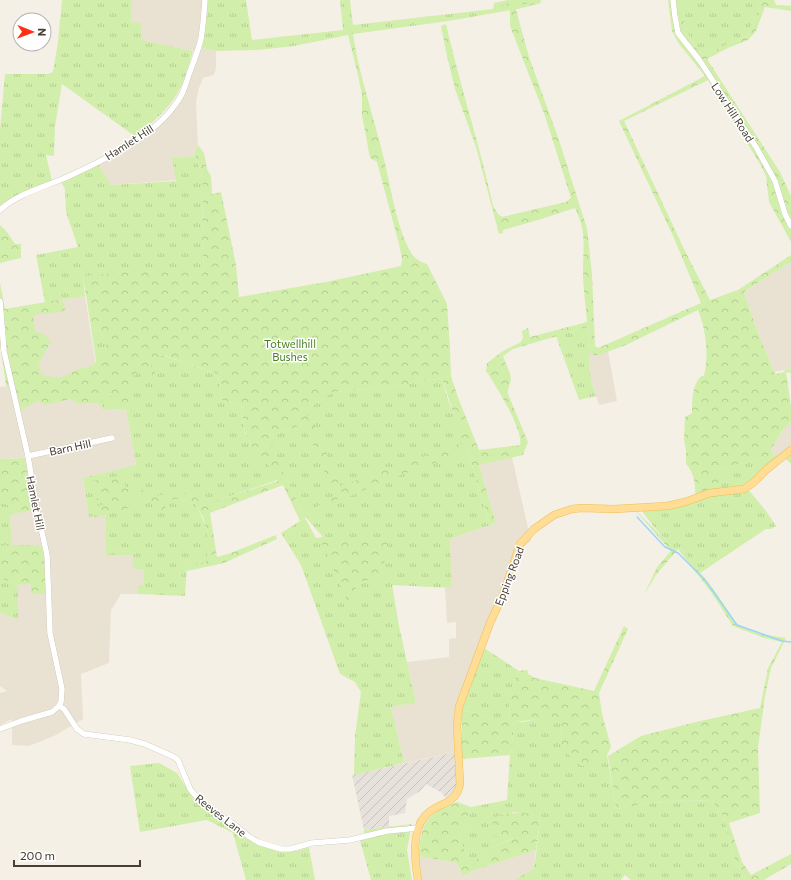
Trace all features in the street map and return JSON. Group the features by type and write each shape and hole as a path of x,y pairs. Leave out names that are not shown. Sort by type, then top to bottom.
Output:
{"main road":[{"name":"Epping Road","path":"418,828 425,816 430,811 450,801 457,794 460,784 457,725 459,707 490,623 503,595 520,544 534,529 554,515 572,509 614,509 667,506 710,493 744,489 791,450"},
{"path":"418,828 416,860 418,880"}],"street":[{"name":"Hamlet Hill","path":"0,210 4,206 22,196 95,164 122,149 148,131 171,110 183,93 201,39 205,0"},
{"name":"Low Hill Road","path":"673,0 678,33 700,61 756,147 775,181 785,214 791,226"},
{"name":"Hamlet Hill","path":"0,301 4,350 28,456 36,505 47,555 50,633 62,689 59,706"},
{"name":"Barn Hill","path":"28,456 112,438"},
{"name":"Reeves Lane","path":"59,706 64,709 77,729 84,734 130,740 145,744 174,757 178,760 190,788 196,796 211,809 258,842 281,849 290,849 312,843 350,840 387,831 418,828"},
{"path":"0,729 46,714 59,706"}],"shaded area":[{"path":"132,0 208,0 202,48 216,51 216,68 214,75 203,78 199,88 196,102 198,145 194,153 195,156 173,158 176,180 111,185 98,164 148,131 171,110 181,92 195,51 140,41 131,22"},
{"path":"791,262 791,369 774,372 744,292"},
{"path":"85,296 103,410 126,409 136,466 83,478 89,517 106,515 144,569 145,585 138,585 138,594 121,594 111,610 109,663 81,674 83,719 56,735 29,746 12,745 12,719 0,725 0,693 7,691 0,686 0,613 18,620 18,584 31,583 45,593 45,558 41,545 12,545 10,515 24,458 0,459 0,387 9,386 5,310"},
{"path":"608,351 617,401 599,405 591,380 589,364 590,352 594,355 599,355"},
{"path":"791,422 791,449 783,456 774,456 771,449 783,430"},
{"path":"512,457 531,541 523,547 484,648 457,706 456,752 404,763 391,707 416,703 407,662 449,657 449,639 456,638 456,622 447,623 445,588 452,588 450,539 496,523 479,465"},
{"path":"456,752 457,791 447,799 442,793 426,784 420,791 407,799 405,813 389,816 389,827 364,830 352,775"},
{"path":"536,850 533,869 514,880 421,880 419,856 457,863 463,876 472,871"}],"green space":[{"path":"62,0 132,0 131,22 141,23 141,40 193,51 188,68 180,89 173,100 158,117 136,137 62,84 55,126 54,156 46,155 52,181 24,191 0,207 0,130 5,74 47,74 53,72 58,42"},
{"path":"208,0 246,0 252,40 343,30 340,0 350,0 353,25 493,9 494,3 508,0 540,0 541,3 518,9 448,21 353,34 294,46 258,50 216,51 202,48"},
{"name":"Totwellhill Bushes","path":"523,0 543,0 515,6 529,57 559,140 587,228 592,274 595,346 598,348 701,303 674,238 619,121 705,76 679,44 672,31 668,0 681,0 684,23 693,44 703,55 747,36 762,0 774,0 776,5 791,6 791,11 765,7 756,31 748,40 707,59 780,172 791,196 791,242 769,202 766,176 760,164 708,80 624,121 684,249 710,300 738,290 791,255 791,262 744,292 774,372 776,374 791,369 791,373 786,372 791,406 791,422 783,430 771,449 774,456 718,469 718,490 695,498 694,480 689,467 686,464 684,440 685,417 692,413 692,398 694,389 701,376 704,376 706,368 705,334 698,310 626,345 599,355 594,355 590,352 588,327 513,349 503,356 511,378 508,394 528,442 523,455 479,465 496,523 490,525 468,451 387,480 348,497 334,500 300,521 283,485 210,513 217,557 276,535 277,539 224,563 187,571 187,566 206,562 205,559 209,552 207,533 203,517 195,504 180,499 167,500 165,510 158,512 146,499 134,497 128,498 128,508 94,517 92,507 106,504 106,500 97,500 93,481 123,475 126,489 139,488 152,496 176,493 190,494 205,504 278,481 267,463 252,455 252,445 245,432 241,405 221,400 218,374 163,355 153,362 151,367 160,380 157,383 137,371 129,385 132,411 127,414 126,409 121,409 118,402 111,396 102,398 103,410 98,403 77,403 70,399 46,405 38,401 21,410 14,407 9,386 6,386 0,343 0,283 5,309 58,300 64,303 65,311 33,315 35,331 45,335 51,341 39,363 41,375 60,378 99,361 102,357 107,342 104,335 91,327 83,276 163,269 202,275 204,268 202,238 203,190 201,171 194,153 198,145 204,153 207,169 211,176 212,194 221,192 236,265 239,297 326,282 401,266 402,259 399,244 377,162 370,158 362,115 362,95 348,35 353,34 362,79 386,166 394,206 402,233 412,254 427,264 447,304 451,376 479,450 520,445 518,429 502,396 486,371 487,363 503,351 521,342 523,338 522,331 528,328 530,337 587,322 583,278 584,240 579,217 575,208 503,230 503,233 499,234 476,147 455,89 441,26 446,24 493,206 498,214 502,217 566,202 571,198 545,116 510,26 510,7 496,9 497,6","holes":["442,378 463,443 340,486 319,434 307,414 310,407 333,392 390,387","302,425 313,444 335,497 303,514 276,459 269,436"]},
{"path":"680,0 762,0 747,36 703,55 693,44 687,30 682,15"},
{"path":"195,156 201,171 203,190 202,238 204,268 202,275 83,276 85,296 45,303 36,255 78,247 66,212 65,189 61,182 98,164 111,185 176,181 172,158"},
{"path":"0,225 15,244 21,244 21,258 0,263"},
{"path":"91,327 106,336 218,374 221,400 241,405 245,433 252,445 269,436 302,425 310,407 333,392 390,387 442,378 447,397 468,451 490,525 450,539 452,588 392,585 399,626 416,703 391,707 404,763 354,775 355,736 361,692 355,682 340,674 301,565 281,533 305,518 316,538 323,537 303,514 286,477 204,505 190,494 167,500 180,499 195,504 201,515 207,533 209,552 205,559 207,562 187,566 185,596 138,594 138,585 144,585 144,569 133,569 133,555 106,555 106,515 89,517 83,478 136,465 126,409 103,410"},
{"path":"588,327 590,352 589,364 591,380 596,396 579,400 556,336"},
{"path":"791,448 791,464 783,456 747,488 776,526 771,529 766,529 700,573 680,547 673,548 642,511 695,498 718,469 778,455"},
{"path":"25,458 32,510 13,514 9,506 0,502 0,459"},
{"path":"0,502 9,506 13,514 10,515 12,545 0,545"},
{"path":"633,508 673,547 680,547 717,594 737,625 759,634 786,638 771,668 765,696 758,748 760,813 729,823 742,862 751,875 791,854 791,864 764,880 743,880 746,878 734,858 724,817 712,801 685,800 652,803 616,809 608,756 641,736 760,708 768,668 782,642 764,638 733,626 711,592 678,549 656,575 644,595 657,567 671,551"},
{"path":"320,539 390,541 385,555 383,578 354,582 358,597 351,609"},
{"path":"0,545 41,545 45,558 45,594 31,594 31,584 18,585 0,578"},
{"path":"0,578 18,585 18,620 0,613"},
{"path":"624,626 628,629 599,693 602,714 611,747 603,753 596,764 588,767 573,761 562,745 561,724 544,718 515,721 510,755 462,759 462,711 471,712 494,720 510,720 510,695 519,671 527,670 528,674 535,678 594,691"},
{"path":"484,648 519,671 514,681 511,695 509,709 510,720 494,720 471,712 462,711"},
{"path":"545,717 555,720 561,724 562,745 567,752 599,759 603,753 611,747 607,755 616,809 652,803 685,800 712,801 724,817 734,858 746,878 743,880 631,880 625,875 621,880 514,880 533,869 540,817 512,812 515,837 491,848 484,856 469,862 460,838 471,807 507,800 510,755 515,721 524,722"},
{"path":"159,763 177,773 193,798 237,830 281,851 297,851 309,847 315,880 246,880 233,833 207,820 140,832 130,766"},
{"path":"457,802 471,807 460,838 469,862 484,856 491,848 514,838 490,836 494,817 506,814 528,813 540,817 536,850 472,871 463,876 457,863 419,856 423,828 431,816"},
{"path":"412,824 407,850 412,880 371,880 360,840 364,839 364,830"}],"waterway":[{"path":"637,517 665,547 678,553 705,580 737,625 782,641 791,642"}]}
